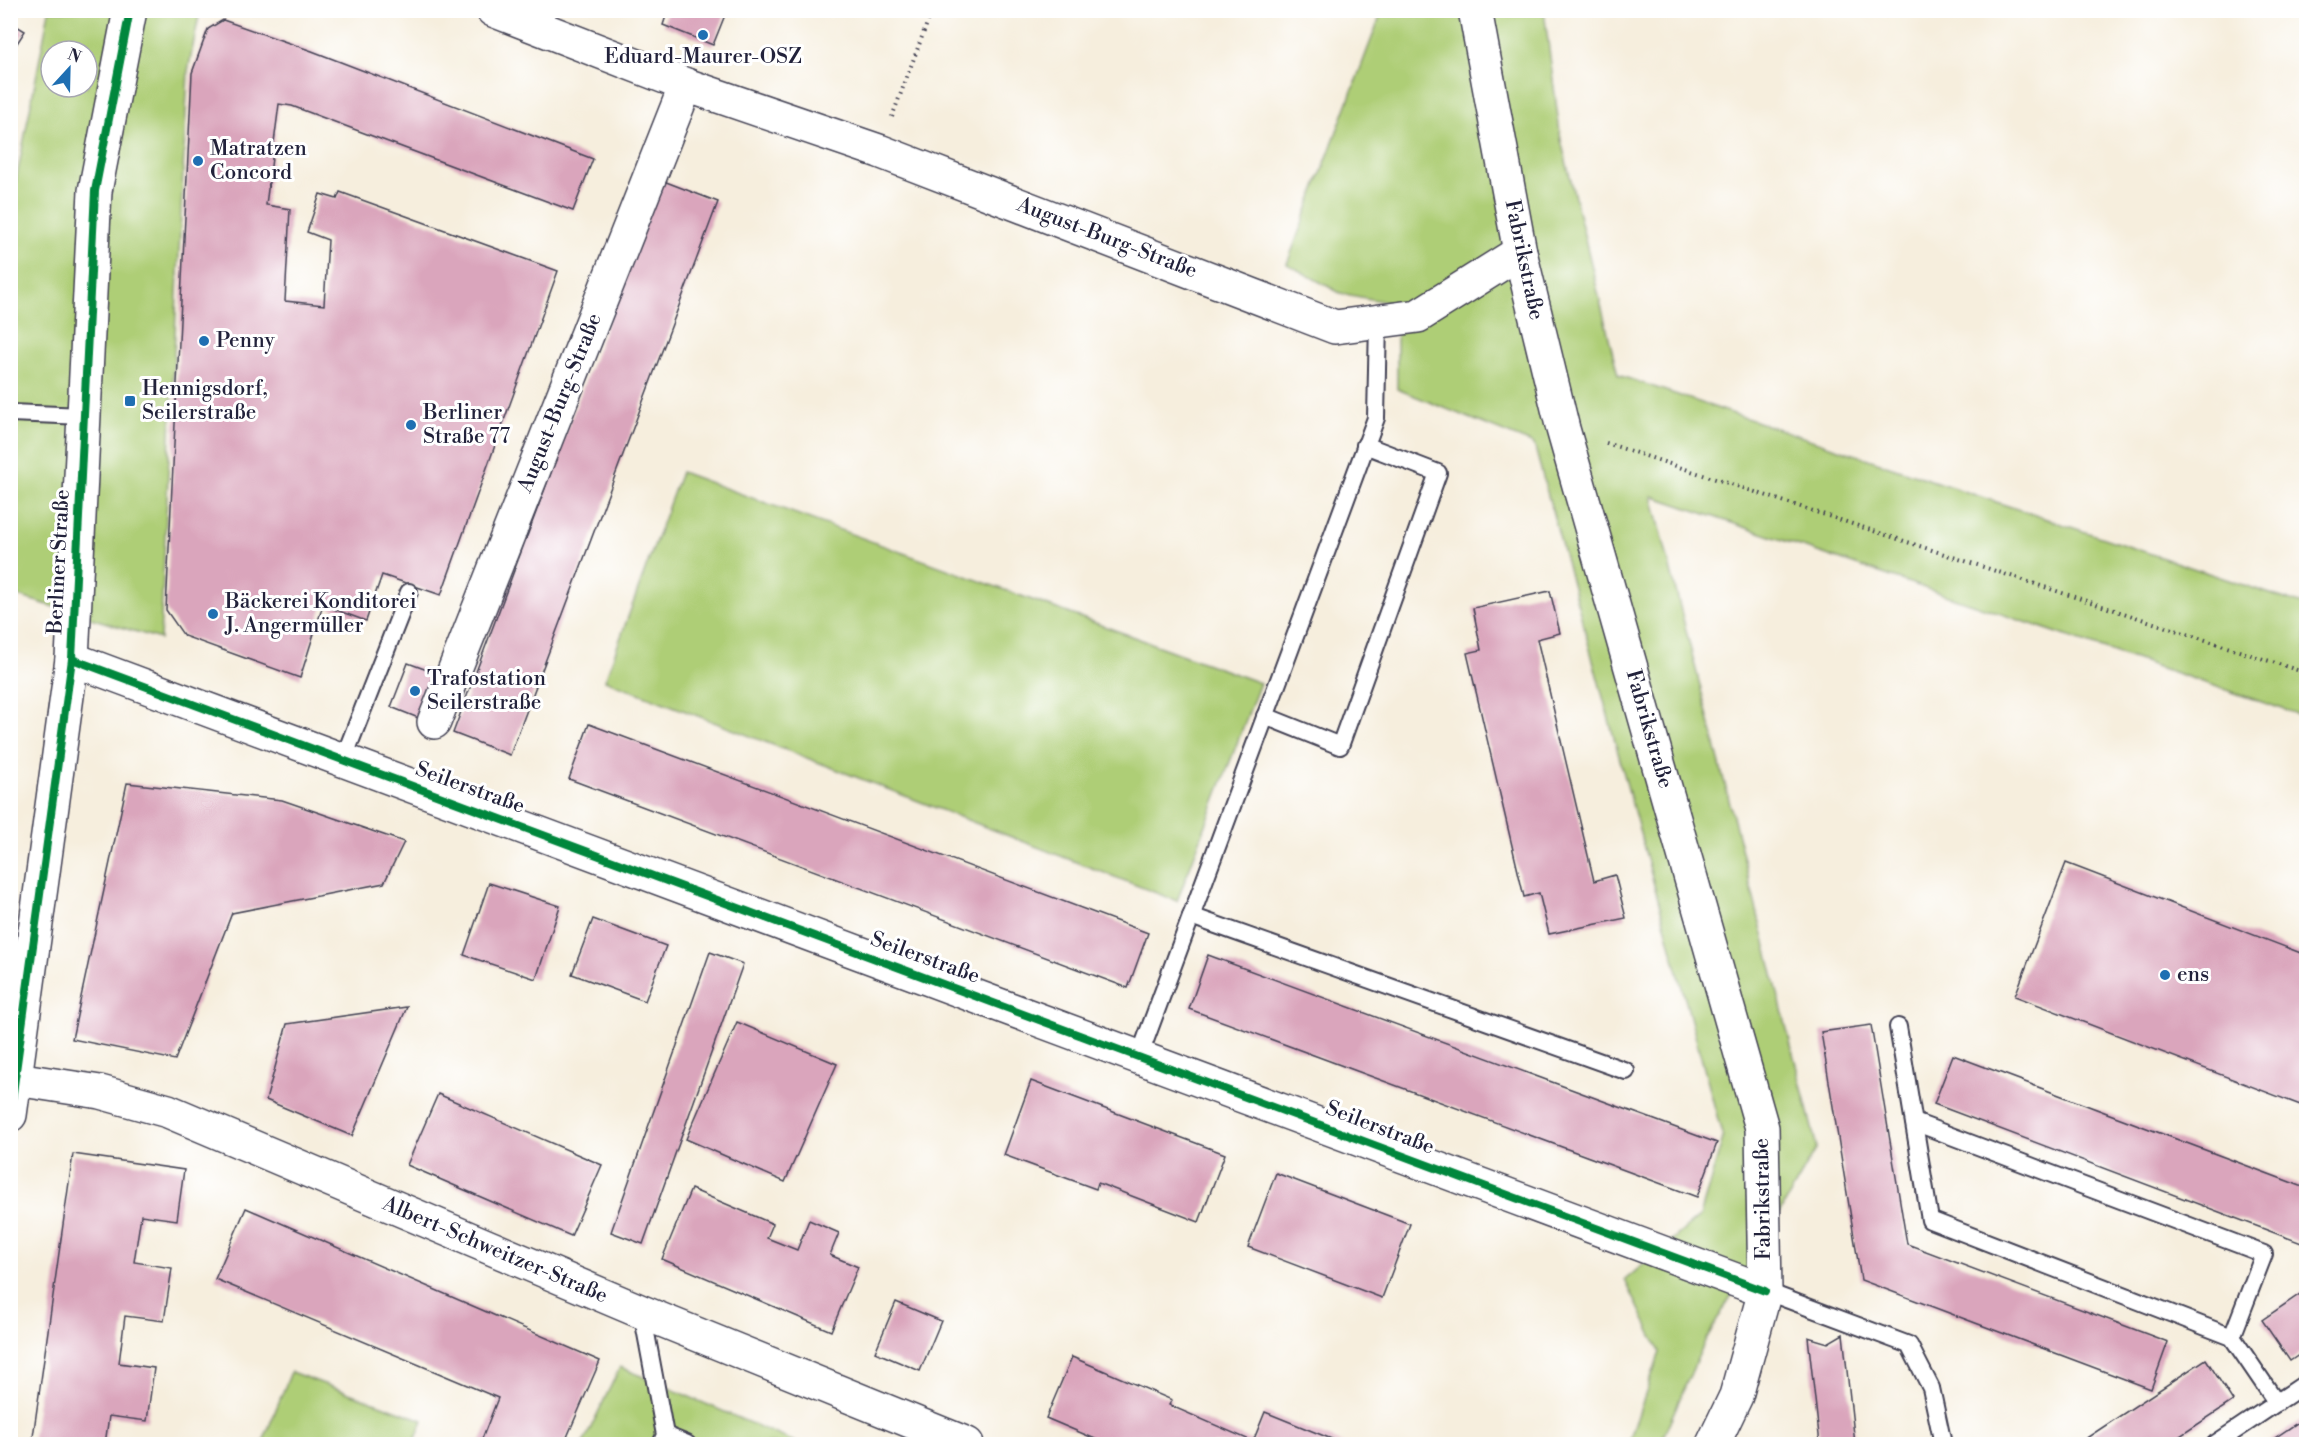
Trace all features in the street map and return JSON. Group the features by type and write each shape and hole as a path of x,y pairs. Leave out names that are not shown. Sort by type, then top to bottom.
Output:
{"street":[{"name":"Berliner Straße","path":"10,1115 72,659 95,191 130,10"},
{"name":"August-Burg-Straße","path":"493,10 686,85 879,151 1335,327 1418,316 1520,252"},
{"name":"Fabrikstraße","path":"1475,10 1520,252 1563,429 1762,1128 1765,1291 1736,1396 1713,1444"},
{"name":"August-Burg-Straße","path":"434,722 686,85"},
{"name":"Seilerstraße","path":"72,659 1765,1291"},
{"name":"Albert-Schweitzer-Straße","path":"16,1079 100,1092 168,1111 642,1312 967,1444"}],"lane":[{"path":"1139,1057 1376,418 1378,321"},
{"path":"10,413 84,416"},
{"path":"1265,716 1340,746 1438,472 1365,445"},
{"path":"343,760 409,592"},
{"path":"1191,916 1626,1071"},
{"path":"1898,1027 1930,1220 2232,1337 2277,1402"},
{"path":"1914,1122 2264,1254 2232,1337"},
{"path":"1765,1291 1909,1345 1931,1388 1942,1444"},
{"path":"642,1312 663,1440 687,1444"},
{"path":"2215,1444 2307,1383"}],"path":[{"path":"879,151 932,10"},
{"path":"1563,429 2307,673"}],"green space":[{"path":"49,11 200,11 188,71 160,639 11,594 11,404 15,186 39,62 39,99 99,99 99,39 44,39"},
{"path":"1382,11 1544,11 1561,140 1618,375 2306,606 2306,717 1652,496 1817,1148 1705,1341 1660,1444 1628,1444 1660,1352 1625,1280 1700,1216 1723,1138 1534,444 1397,389 1397,304 1340,293 1287,264"},
{"path":"681,472 1260,683 1177,901 605,680"},
{"path":"620,1367 799,1444 583,1444"},
{"path":"291,1372 423,1420 414,1444 262,1444"}],"building":[{"name":"Eduard-Maurer-OSZ","path":"668,10 727,10 713,45 663,25"},
{"path":"223,20 312,51 593,159 573,211 292,106 279,104 266,205 290,209 285,301 324,305 328,240 307,232 320,194 337,199 340,192 558,271 441,595 382,575 366,621 323,605 300,678 184,636 166,610 192,73 208,29"},
{"path":"10,22 25,31 10,54"},
{"path":"661,180 718,202 510,755 453,733"},
{"path":"1550,591 1560,633 1537,639 1594,881 1615,875 1626,918 1549,934 1539,893 1524,897 1467,653 1481,650 1473,608"},
{"name":"Trafostation Seilerstraße","path":"408,663 438,674 421,719 391,707"},
{"path":"589,724 1148,933 1128,988 569,779"},
{"path":"127,783 282,800 404,842 384,883 232,913 175,1060 72,1039"},
{"name":"ens","path":"2066,863 2306,955 2306,1096 2303,1106 2015,996"},
{"path":"489,883 560,906 536,979 464,955"},
{"path":"593,919 666,946 645,1001 572,974"},
{"path":"710,952 743,964 643,1244 611,1232"},
{"path":"1208,955 1717,1143 1697,1197 1189,1009"},
{"path":"407,1007 352,1136 266,1100 287,1024"},
{"path":"737,1022 837,1064 785,1182 686,1139"},
{"path":"1871,1025 1907,1244 2168,1342 2151,1389 1861,1280 1821,1032"},
{"path":"1953,1055 2306,1188 2304,1244 1934,1104"},
{"path":"1031,1081 1225,1154 1199,1222 1098,1183 1096,1189 1004,1155"},
{"path":"438,1094 602,1165 571,1236 407,1165"},
{"path":"73,1154 184,1170 177,1220 141,1215 134,1262 172,1268 164,1321 125,1316 119,1363 154,1368 147,1421 109,1416 105,1444 32,1444"},
{"path":"1276,1173 1410,1224 1382,1298 1248,1247"},
{"path":"691,1189 773,1224 767,1238 797,1250 809,1220 839,1233 830,1255 858,1267 831,1331 662,1259"},
{"path":"246,1208 600,1361 564,1444 480,1444 498,1398 215,1279"},
{"path":"2306,1290 2306,1350 2290,1361 2262,1320"},
{"path":"896,1302 941,1321 920,1371 875,1352"},
{"path":"1843,1334 1855,1444 1820,1444 1808,1337 1828,1343"},
{"path":"1072,1357 1172,1400 1169,1405 1252,1441 1250,1444 1107,1444 1046,1418"},
{"path":"2206,1359 2233,1401 2168,1444 2079,1444 2079,1443"},
{"path":"1265,1412 1344,1444 1252,1444"},
{"path":"2306,1417 2306,1444 2266,1444"}],"cycle path":[{"path":"10,1115 72,659 95,191 130,10"},
{"path":"72,659 1765,1291"}],"place":[{"name":"Eduard-Maurer-OSZ","path":"703,35"},
{"name":"Matratzen Concord","path":"198,161"},
{"name":"Penny","path":"204,341"},
{"name":"Hennigsdorf, Seilerstraße","path":"130,401"},
{"name":"Berliner Straße 77","path":"411,425"},
{"name":"Bäckerei Konditorei J. Angermüller","path":"213,614"},
{"name":"Trafostation Seilerstraße","path":"415,691"},
{"name":"ens","path":"2165,975"}]}
